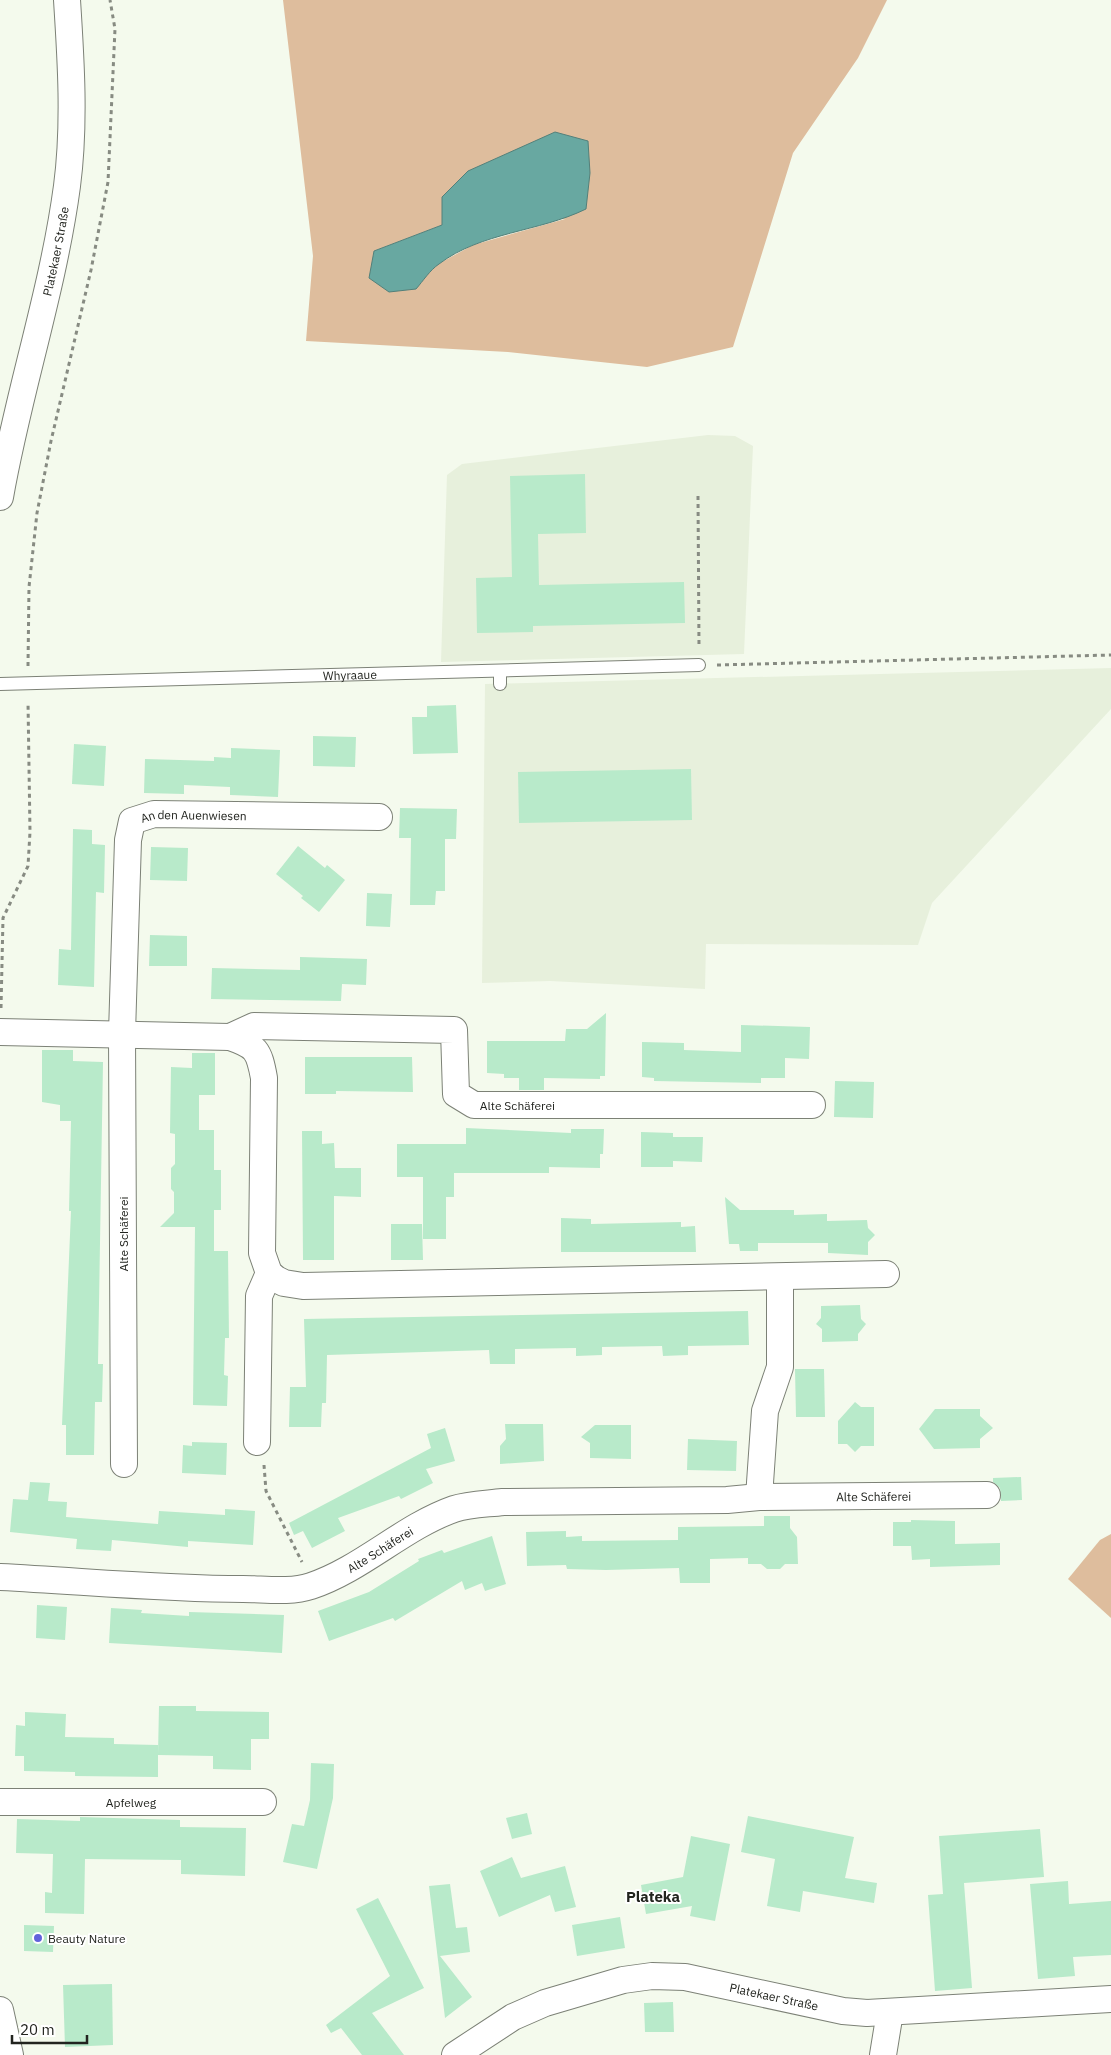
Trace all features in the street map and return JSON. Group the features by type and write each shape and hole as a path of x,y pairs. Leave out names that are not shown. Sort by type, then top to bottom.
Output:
{"street":[{"name":"Platekaer Straße","path":"0,497 56,249 67,185 70,52 67,0"},
{"name":"An den Auenwiesen","path":"122,1033 128,840 132,821 154,814 379,817"},
{"name":"Alte Schäferei","path":"230,1037 254,1026 454,1030 456,1094 474,1105 812,1105"},
{"name":"Alte Schäferei","path":"0,1032 122,1033 230,1037 250,1044 261,1059 264,1078 261,1230 262,1253 270,1273"},
{"name":"Alte Schäferei","path":"122,1033 124,1464"},
{"path":"257,1442 259,1296 270,1273 284,1283 303,1286 886,1274"},
{"path":"759,1497 765,1411 780,1367 780,1277"},
{"name":"Alte Schäferei","path":"0,1577 211,1589 309,1587 333,1577 418,1525 455,1508 503,1502 987,1495"},
{"name":"Apfelweg","path":"0,1802 263,1802"},
{"name":"Platekaer Straße","path":"455,2055 513,2017 545,2003 623,1980 652,1976 685,1977 843,2011 890,2012 1111,1999"},
{"path":"0,2010 10,2055"},
{"path":"883,2055 890,2012"}],"lane":[{"name":"Whyraaue","path":"0,684 500,678 699,665"}],"path":[{"path":"1,1010 3,918 28,866 30,832 28,684 30,588 36,513 91,270 108,182 115,29 110,0"},
{"path":"698,496 699,665 821,664 1111,655"},
{"path":"257,1442 263,1461 266,1491 300,1556 309,1587"}],"shaded area":[{"path":"283,0 887,0 858,58 793,153 733,347 647,367 508,352 306,341 313,256","holes":["442,197 565,219 473,245 438,264 374,251 442,225"]},
{"path":"708,435 735,436 753,446 744,654 441,662 447,475 462,464"},
{"path":"1111,668 1111,709 932,903 918,945 706,944 705,989 550,981 482,983 485,684"},
{"path":"1111,1534 1111,1618 1068,1579 1100,1540"}],"water":[{"path":"555,132 588,141 590,173 586,209 568,217 473,245 455,253 436,266 416,289 389,292 369,278 374,251 442,225 442,197 468,171"}],"building":[{"path":"585,474 586,533 538,534 539,585 684,582 685,623 533,626 533,632 477,633 476,578 512,577 510,476"},
{"path":"456,705 458,753 413,754 412,717 427,717 427,706"},
{"path":"313,736 356,737 355,767 313,766"},
{"path":"74,744 106,746 104,786 72,784"},
{"path":"231,748 280,750 278,797 230,795 230,787 184,785 184,794 144,793 145,759 214,761 214,757 231,758"},
{"path":"691,769 692,820 519,823 518,772"},
{"path":"400,808 457,809 456,839 445,839 445,891 436,891 435,905 410,905 411,838 399,838"},
{"path":"73,829 92,830 92,844 105,845 104,893 96,892 94,987 58,985 59,949 71,950"},
{"path":"298,846 325,868 327,865 345,880 319,912 276,874"},
{"path":"151,847 188,848 187,881 150,880"},
{"path":"367,893 392,894 390,927 366,926"},
{"path":"150,935 187,936 187,966 149,966"},
{"path":"300,957 367,959 366,985 342,984 341,1001 211,999 212,968 300,970"},
{"path":"606,1013 605,1076 600,1076 600,1079 544,1078 544,1090 519,1090 519,1078 504,1078 504,1074 487,1073 487,1041 565,1041 566,1029 587,1029"},
{"path":"741,1025 810,1027 809,1059 785,1058 785,1078 761,1078 761,1083 654,1081 654,1078 642,1077 642,1042 684,1043 684,1050 741,1052"},
{"path":"42,1050 73,1050 73,1061 103,1062 98,1364 103,1364 102,1402 95,1402 94,1455 66,1455 66,1425 62,1425 71,1211 69,1211 71,1121 60,1121 60,1105 42,1102"},
{"path":"192,1053 215,1053 215,1095 199,1095 199,1130 214,1130 214,1170 221,1170 221,1210 214,1210 214,1251 228,1251 229,1338 225,1338 224,1375 228,1376 227,1406 193,1405 195,1227 160,1227 174,1213 171,1168 175,1164 175,1134 170,1133 171,1067 192,1068"},
{"path":"305,1057 412,1057 413,1092 336,1091 336,1094 305,1094"},
{"path":"835,1081 874,1082 873,1118 834,1117"},
{"path":"466,1128 571,1133 571,1129 604,1129 603,1154 600,1154 600,1168 549,1167 549,1173 454,1173 454,1197 446,1197 446,1239 423,1239 423,1177 397,1177 397,1144 466,1144"},
{"path":"302,1131 322,1131 322,1144 334,1143 335,1168 361,1168 361,1197 334,1196 334,1260 303,1260"},
{"path":"641,1132 673,1133 673,1137 703,1137 702,1162 673,1161 673,1167 641,1167"},
{"path":"725,1197 740,1210 794,1210 794,1215 827,1214 827,1221 867,1220 868,1228 875,1235 868,1242 868,1255 828,1253 828,1243 758,1243 758,1251 740,1251 739,1244 729,1244"},
{"path":"561,1218 591,1219 591,1224 681,1222 681,1227 695,1226 696,1252 561,1252"},
{"path":"391,1224 422,1224 423,1260 391,1260"},
{"path":"860,1305 861,1319 866,1324 858,1334 858,1341 822,1342 822,1329 816,1324 821,1318 821,1306"},
{"path":"748,1311 749,1345 688,1346 688,1355 663,1356 662,1346 602,1347 602,1355 576,1356 576,1348 515,1349 515,1364 490,1364 489,1350 327,1355 326,1403 322,1403 321,1427 289,1427 290,1387 306,1387 304,1319"},
{"path":"795,1369 824,1369 825,1417 796,1417"},
{"path":"855,1402 861,1407 874,1407 874,1446 861,1446 855,1452 847,1444 838,1444 838,1421"},
{"path":"935,1409 980,1409 980,1416 993,1428 980,1439 980,1448 934,1449 919,1429"},
{"path":"505,1424 543,1424 544,1461 500,1464 500,1446 506,1439"},
{"path":"595,1425 631,1425 631,1459 590,1458 590,1443 581,1437"},
{"path":"445,1428 455,1461 426,1469 433,1483 401,1499 399,1496 338,1518 345,1531 312,1548 303,1531 294,1535 289,1523 431,1448 427,1434"},
{"path":"688,1439 737,1441 736,1471 687,1470"},
{"path":"192,1442 227,1443 226,1475 182,1473 183,1445 192,1446"},
{"path":"1021,1477 1022,1500 1001,1501 1000,1488 993,1482 993,1478"},
{"path":"30,1482 50,1483 48,1501 67,1502 66,1517 158,1524 159,1511 225,1515 225,1509 255,1511 253,1545 188,1541 188,1547 112,1540 111,1551 76,1549 77,1539 10,1532 13,1499 28,1500"},
{"path":"764,1516 790,1516 790,1528 797,1537 798,1564 785,1564 780,1569 767,1569 761,1564 748,1564 748,1558 710,1559 710,1583 680,1583 679,1568 606,1570 567,1569 566,1565 527,1566 526,1532 566,1531 566,1537 582,1536 582,1541 678,1540 678,1527 764,1526"},
{"path":"911,1520 955,1521 955,1544 1000,1543 1000,1565 930,1567 930,1559 912,1560 911,1546 893,1546 893,1522 911,1522"},
{"path":"492,1536 506,1584 485,1591 482,1583 465,1590 462,1581 395,1621 393,1618 329,1641 318,1611 369,1592 419,1561 418,1559 442,1550 444,1553"},
{"path":"37,1605 67,1607 65,1640 36,1638"},
{"path":"111,1608 142,1610 141,1613 189,1616 189,1612 284,1615 282,1653 109,1643"},
{"path":"159,1706 196,1706 196,1711 269,1712 269,1739 251,1739 251,1770 213,1769 213,1756 158,1755 158,1777 75,1776 75,1772 24,1771 24,1756 15,1756 16,1725 25,1726 25,1712 66,1714 65,1737 114,1738 114,1744 158,1745 158,1754"},
{"path":"311,1763 334,1764 333,1798 317,1869 283,1862 292,1824 304,1826 310,1800"},
{"path":"527,1813 532,1834 512,1839 506,1818"},
{"path":"748,1816 854,1837 845,1878 877,1883 874,1903 803,1891 800,1912 767,1906 775,1859 741,1852"},
{"path":"80,1817 180,1820 180,1827 246,1828 245,1876 181,1874 181,1860 85,1859 84,1914 45,1913 45,1892 52,1893 53,1854 16,1853 17,1819 80,1821"},
{"path":"1040,1829 1044,1877 964,1883 972,1988 935,1991 928,1895 943,1894 939,1836"},
{"path":"691,1836 730,1844 715,1921 690,1916 692,1906 646,1914 641,1885 683,1877"},
{"path":"512,1857 521,1878 565,1866 576,1907 555,1912 550,1895 499,1917 480,1871"},
{"path":"1068,1881 1069,1904 1111,1901 1111,1955 1073,1957 1075,1976 1038,1979 1030,1884"},
{"path":"450,1884 456,1928 467,1927 470,1952 440,1956 472,1997 445,2018 429,1886"},
{"path":"378,1898 424,1988 372,2013 404,2055 362,2055 341,2028 331,2033 326,2025 390,1976 356,1909"},
{"path":"620,1917 625,1948 577,1956 572,1925"},
{"path":"24,1925 54,1926 53,1952 24,1951"},
{"path":"112,1984 113,2045 65,2047 63,1985"},
{"path":"673,2002 674,2032 645,2032 644,2003"}],"place":[{"name":"Beauty Nature","path":"38,1938"}],"district":[{"name":"Plateka","path":"653,1896"}]}
